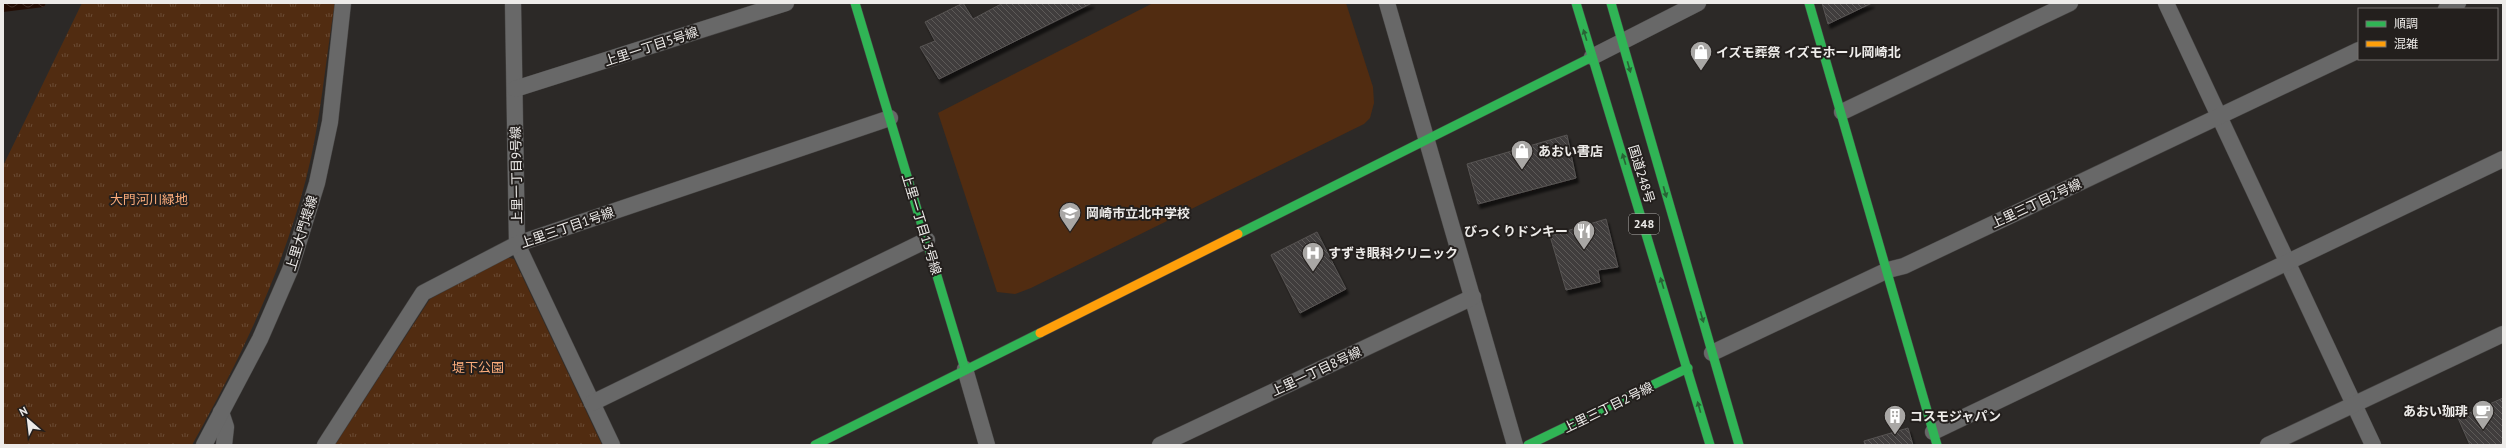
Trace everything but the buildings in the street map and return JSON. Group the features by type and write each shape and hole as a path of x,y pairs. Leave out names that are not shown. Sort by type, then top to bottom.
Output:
{"main road":[{"name":"上里一丁目13号線","path":"855,3 965,369"},
{"name":"国道248号","path":"1576,3 1688,368 1710,445"},
{"name":"国道248号","path":"1611,3 1739,445"},
{"path":"1809,3 1888,270 1935,438"},
{"path":"815,445 1426,138 1592,57"},
{"name":"上里三丁目2号線","path":"1528,445 1688,368"}],"street":[{"name":"上里大門堤線","path":"204,445 260,339 290,270 317,183 330,122 343,3"},
{"name":"上里一丁目9号線","path":"513,3 517,244 612,445"},
{"name":"上里一丁目5号線","path":"515,89 786,3"},
{"path":"1387,3 1515,445"},
{"path":"1592,57 1622,40 1698,3"},
{"path":"1842,112 2070,3"},
{"path":"2166,3 2373,445"},
{"path":"2448,8 2458,3"},
{"name":"上里三丁目2号線","path":"1712,353 1888,270 1904,266 2358,50"},
{"name":"上里三丁目1号線","path":"325,445 423,293 517,244 890,118"},
{"path":"1935,438 2288,262 2503,159"},
{"path":"592,403 927,240"},
{"name":"上里一丁目8号線","path":"1160,445 1473,297"},
{"path":"2268,445 2503,334"},
{"name":"上里一丁目13号線","path":"965,369 987,445"},
{"path":"221,412 226,427 224,445"}],"green space":[{"name":"大門河川緑地","path":"82,3 335,3 311,157 296,214 272,283 258,316 227,381 192,445 3,445 3,166"},
{"name":"岡崎市立北中学校","path":"1153,3 1346,3 1373,87 1374,103 1370,118 1364,124 1031,288 1015,294 997,292 938,113"},
{"name":"堤下公園","path":"506,257 514,259 602,445 335,445 430,299"}],"water":[{"path":"3,3 46,3 44,7 3,12"}],"traffic: fast":[{"path":"855,3 965,369"},
{"path":"1576,3 1710,445"},
{"path":"1611,3 1739,445"},
{"path":"1809,3 1937,445"},
{"path":"1238,234 1592,57"},
{"path":"815,445 1040,333"},
{"path":"1528,445 1688,368"}],"traffic: slow":[{"path":"1040,333 1238,234"}],"place":[{"name":"イズモ葬祭 イズモホール岡崎北","path":"1701,72"},
{"name":"あおい書店","path":"1522,170"},
{"name":"岡崎市立北中学校","path":"1070,232"},
{"name":"びっくりドンキー","path":"1584,250"},
{"name":"すずき眼科クリニック","path":"1313,272"},
{"name":"あおい珈琲","path":"2483,430"},
{"name":"コスモジャパン","path":"1895,436"}]}
